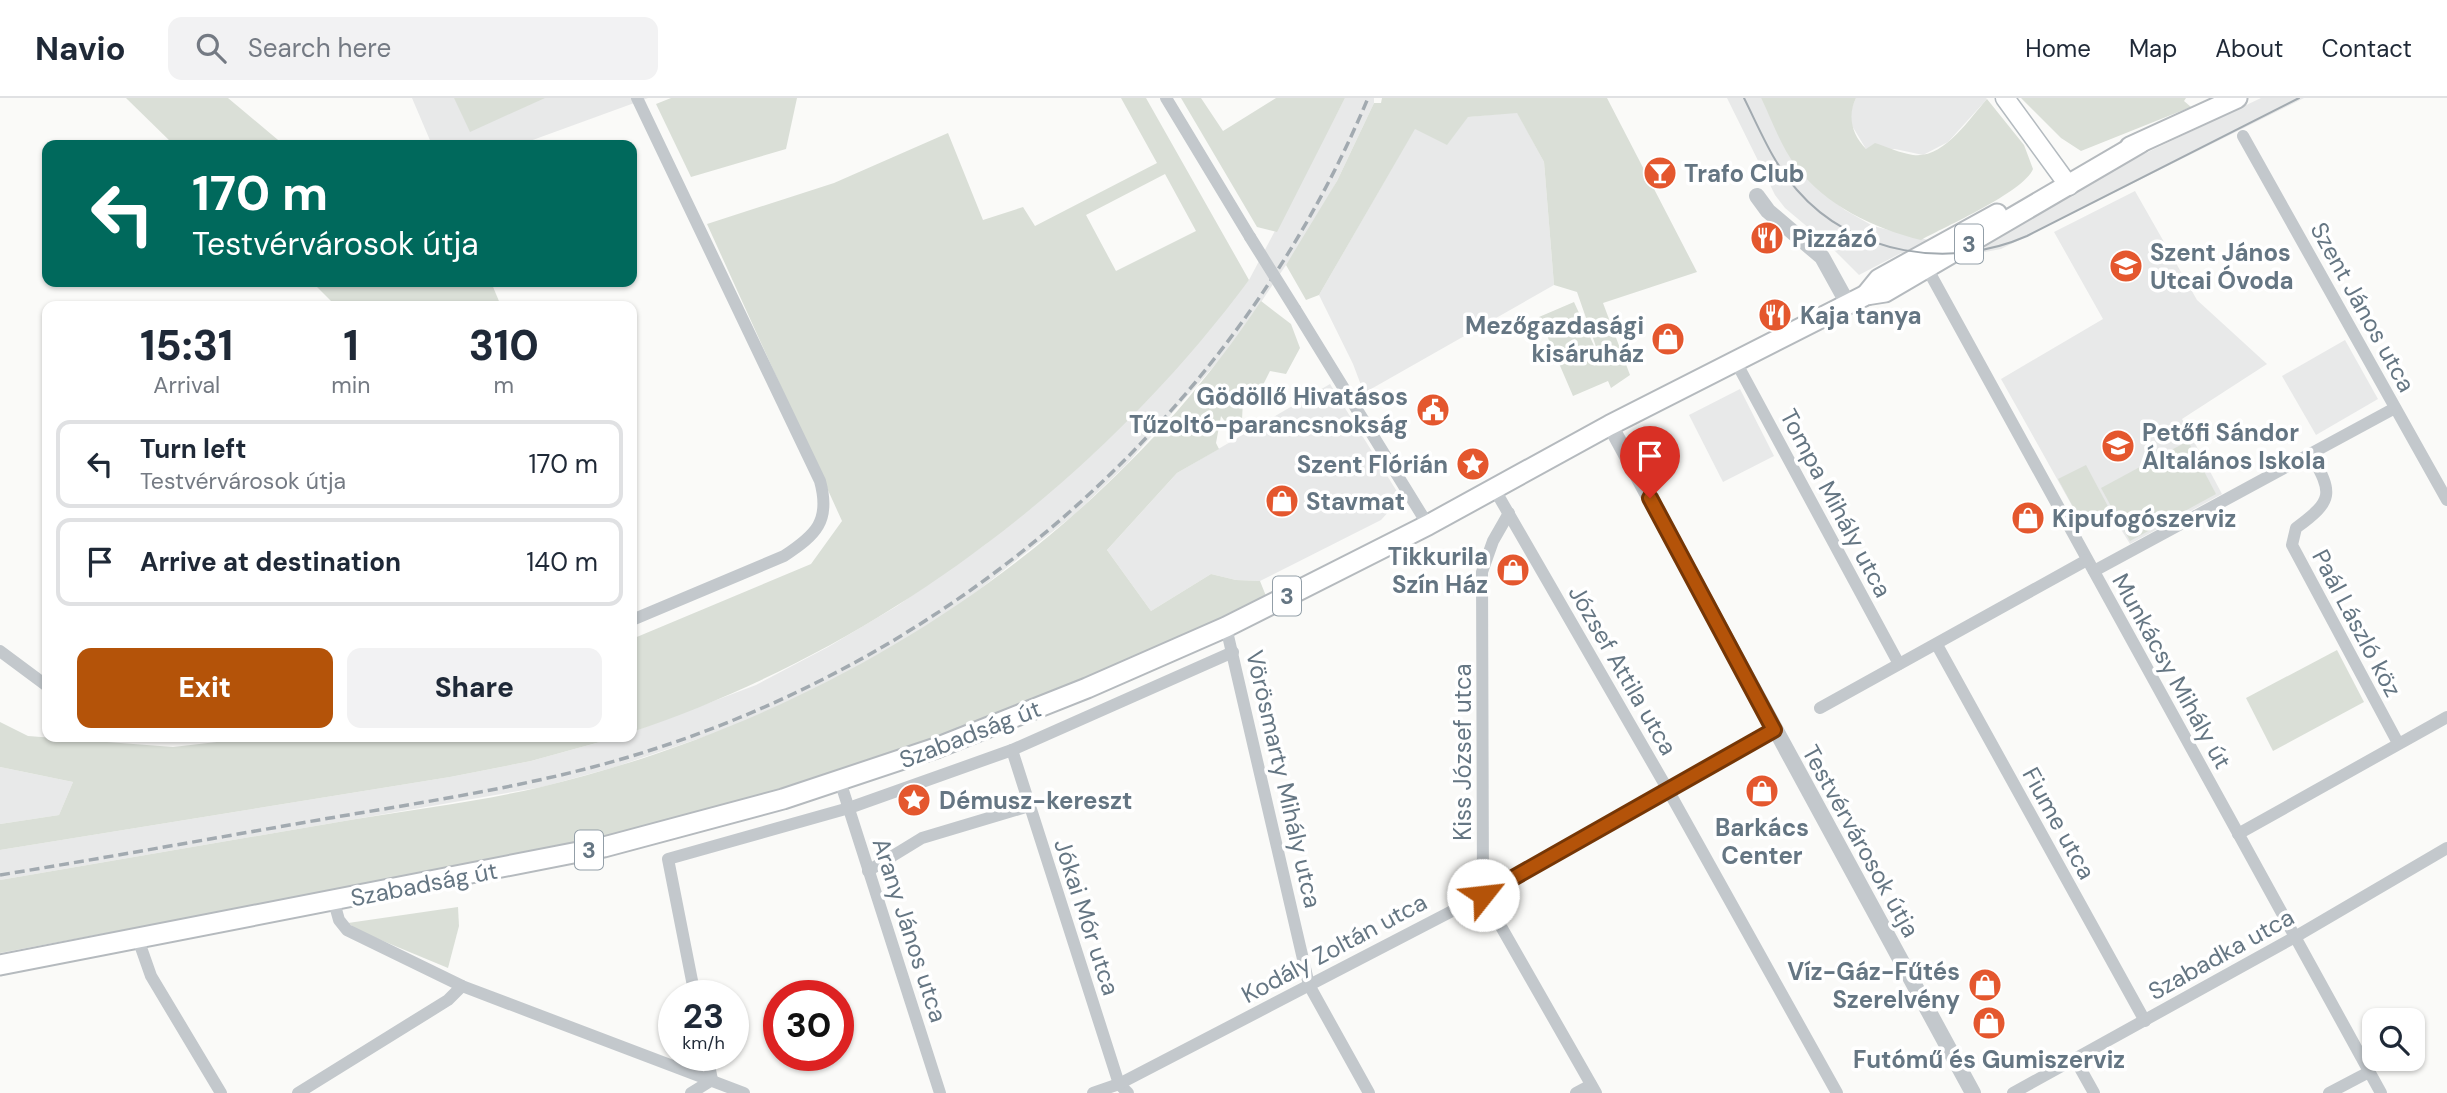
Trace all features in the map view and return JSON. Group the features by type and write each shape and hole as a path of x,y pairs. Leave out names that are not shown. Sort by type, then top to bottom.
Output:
{"main road":[{"path":"2005,98 2067,182"},
{"name":"Szabadság út","path":"1866,295 1879,279 2140,143 2237,98"},
{"name":"Szabadság út","path":"0,965 334,902 604,847 722,817 840,780 1047,705 1226,627 1429,525 1610,425 1848,304 1866,295 1885,292 2067,182"}],"street":[{"path":"637,98 820,481 825,497 824,513 818,529 805,543 784,556 637,618"},
{"path":"1166,98 1429,525"},
{"name":"Szent János utca","path":"2243,136 2447,500"},
{"path":"1757,196 1768,211 1822,257 1848,304"},
{"name":"Munkácsy Mihály út","path":"1927,268 2381,1093"},
{"name":"Tompa Mihály utca","path":"1736,362 1899,664"},
{"path":"1821,708 1899,664 2311,454 2395,408"},
{"name":"Testvérvárosok útja","path":"1610,425 1973,1093"},
{"name":"Paál László köz","path":"2311,454 2328,485 2327,499 2316,514 2296,528 2292,545 2398,743"},
{"name":"József Attila utca","path":"1495,490 1668,790 1837,1093"},
{"name":"Kiss József utca","path":"1508,513 1493,541 1482,572 1483,895 1593,1089"},
{"name":"Vörösmarty Mihály utca","path":"1226,627 1309,985 1369,1093"},
{"name":"Fiume utca","path":"1937,645 2145,1021"},
{"path":"0,651 42,682"},
{"name":"Szabadság út","path":"692,980 668,859 849,808 1013,750 1233,652"},
{"path":"2238,834 2447,717"},
{"name":"Kodály Zoltán utca","path":"1093,1093 1123,1089 1309,985 1483,895 1774,730"},
{"name":"Jókai Mór utca","path":"1013,750 1123,1089"},
{"name":"Arany János utca","path":"840,780 940,1093"},
{"path":"868,871 922,838 1030,806"},
{"name":"Szabadka utca","path":"2012,1093 2295,937 2447,848"},
{"path":"334,902 339,920 347,930 462,986 744,1093"},
{"path":"138,939 151,976 221,1093"},
{"path":"298,1093 448,1000 462,986"},
{"path":"2074,1059 2094,1093"},
{"path":"710,1071 712,1080"},
{"path":"2329,1093 2369,1072"},
{"path":"691,1093 712,1080"},
{"path":"1576,1093 1593,1089"}],"shaded area":[{"path":"126,98 228,98 278,140 169,140"},
{"path":"412,98 648,98 533,140 430,140"},
{"path":"454,98 545,98 470,132"},
{"path":"671,98 797,98 786,149 691,177 656,104"},
{"path":"1121,98 1146,98 1249,280 1189,355 1122,426 1051,492 975,552 894,607 810,656 722,697 637,730 637,637 811,564 842,521 707,224 834,183 948,133 983,220 1023,207 1035,226 1157,163","holes":["1165,174 1196,231 1116,271 1086,215"]},
{"path":"1181,98 1201,98 1223,131 1276,98 1345,98 1277,232 1257,227"},
{"path":"1345,98 1374,98 1337,181 1311,228 1230,348 1126,465 1075,514 956,608 816,690 739,725 615,767 542,787 0,880 0,850 450,777 531,761 600,742 637,742 637,730 756,685 897,606 986,544 1094,453 1249,280"},
{"path":"1382,98 1607,98 1697,272 1603,303 1630,375 1611,388 1608,381 1573,396 1539,317 1574,302 1601,361 1577,292 1554,285 1544,162 1517,113 1468,117 1447,145 1415,129 1319,295 1306,300 1286,265 1337,181 1374,103 1381,103"},
{"path":"1727,98 1761,98 1795,165 1817,188 1845,210 1873,226 1936,242 2123,164 2261,98 2304,98 2001,249 1958,257 1901,253 1859,275 1829,245 1785,208 1775,195"},
{"path":"1761,98 1856,98 1852,125 1857,138 1866,149 1875,143 1913,155 1924,155 1945,144 1964,127 1987,99 2024,145 2033,169 2027,178 2000,198 1921,240 1868,222 1821,193 1791,159"},
{"path":"1856,98 1987,99 1948,142 1923,155 1895,149 1866,149 1851,124 1850,112"},
{"path":"2021,98 2186,98 2184,101 2191,107 2081,151 2061,138"},
{"path":"1517,112 1544,162 1554,285 1364,393 1353,364 1319,295 1415,128 1468,117"},
{"name":"Petőfi Sándor Általános Iskola","path":"2135,191 2197,300 2267,364 2182,419 2222,494 2130,544 2111,513 2084,527 2001,379 2103,319 2054,232"},
{"path":"317,287 493,287 499,301 331,301"},
{"path":"1261,301 1291,324 1300,348 1286,374 1270,371 1262,387 1243,400 1242,420 1229,427 1221,416 1216,443 1219,449 1177,473 1107,550 1151,611 1211,574 1236,580 1260,581 1266,596 1131,664 866,765 674,824 366,889 326,892 0,953 0,880 472,801 541,787 648,757 752,717 852,669 947,612 1037,546 1119,472 1195,391"},
{"name":"Szent János Utcai Óvoda","path":"2345,340 2378,399 2316,435 2282,376"},
{"path":"1330,384 1401,498 1381,520 1260,581 1236,580 1211,574 1151,611 1107,550 1177,473"},
{"path":"1740,389 1774,456 1723,482 1689,415"},
{"path":"2188,441 2216,494 2130,541 2101,488"},
{"path":"2086,465 2111,512 2084,527 2058,479"},
{"path":"2337,650 2364,702 2273,751 2246,698"},
{"path":"0,722 28,736 42,737 42,742 107,742 173,747 217,742 600,742 531,761 450,777 0,850 0,824 59,815 73,782 0,767"},
{"path":"0,767 73,782 59,815 0,824"},
{"path":"458,907 459,926 448,968 359,931 348,923"}],"tram line":[{"path":"1744,98 1781,169 1797,190 1820,212 1846,229 1874,242 1935,254 1997,246 2027,236 2299,98"}],"railway":[{"path":"0,875 450,798 570,773 648,751 766,706 878,650 983,582 1080,503 1168,414 1246,317 1313,211 1368,98"}],"place":[{"name":"Trafo Club","path":"1660,173"},
{"name":"Pizzázó","path":"1767,238"},
{"name":"Szent János Utcai Óvoda","path":"2126,266"},
{"name":"Kaja tanya","path":"1775,315"},
{"name":"Mezőgazdasági kisáruház","path":"1668,339"},
{"name":"Gödöllő Hivatásos Tűzoltó-parancsnokság","path":"1433,410"},
{"name":"Petőfi Sándor Általános Iskola","path":"2118,446"},
{"name":"Szent Flórián","path":"1473,464"},
{"name":"Stavmat","path":"1282,501"},
{"name":"Kipufogószerviz","path":"2028,518"},
{"name":"Tikkurila Szín Ház","path":"1513,570"},
{"name":"Barkács Center","path":"1762,791"},
{"name":"Démusz-kereszt","path":"914,800"},
{"name":"Víz-Gáz-Fűtés Szerelvény","path":"1985,985"},
{"name":"Futómű és Gumiszerviz","path":"1989,1023"}],"route":[{"path":"1483,895 1774,730 1650,498"}]}
